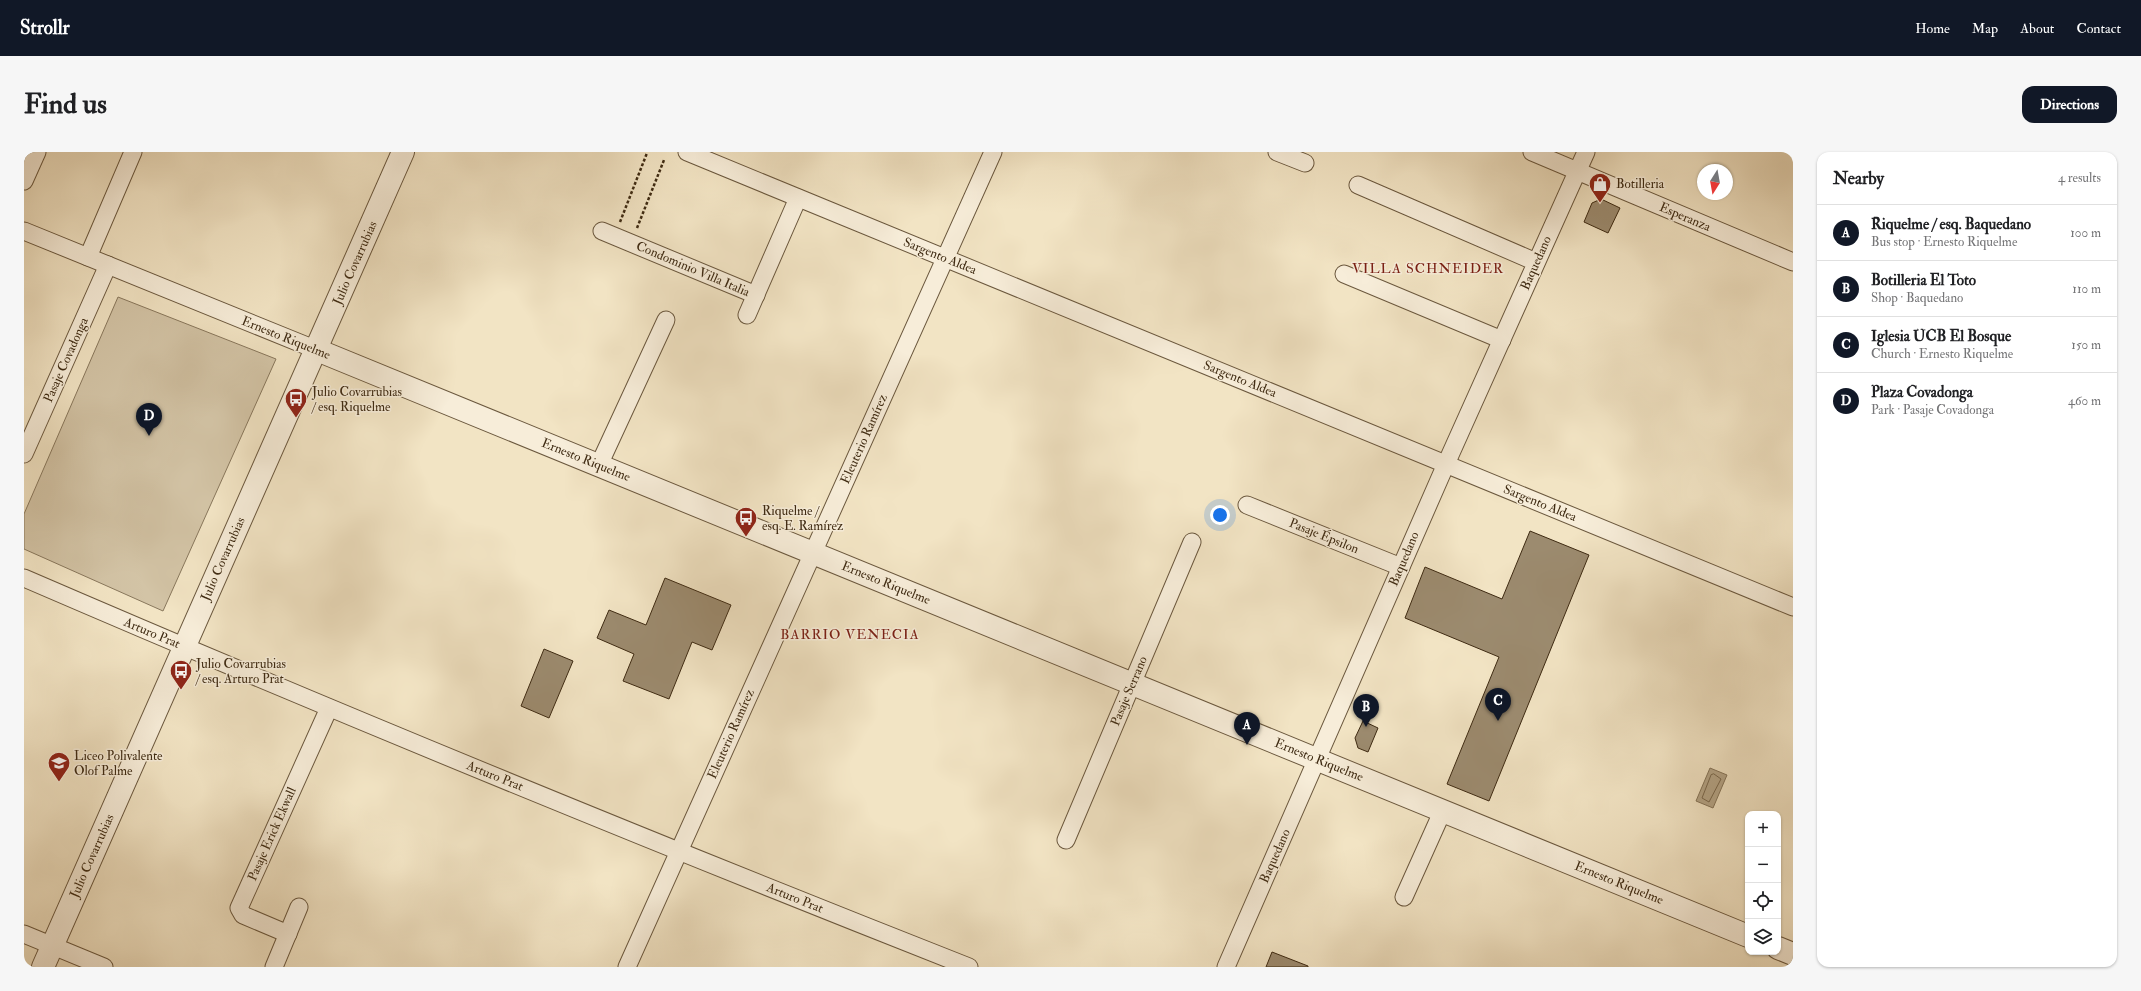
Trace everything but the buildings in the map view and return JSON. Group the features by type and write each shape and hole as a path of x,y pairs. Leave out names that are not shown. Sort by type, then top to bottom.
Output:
{"street":[{"path":"24,181 37,152"},
{"path":"88,257 134,152"},
{"name":"Sargento Aldea","path":"687,152 1793,607"},
{"name":"Eleuterio Ramírez","path":"627,967 993,152"},
{"path":"1278,152 1305,163"},
{"name":"Esperanza","path":"1532,152 1793,262"},
{"name":"Baquedano","path":"1226,967 1446,464 1586,152"},
{"name":"Julio Covarrubias","path":"43,967 183,646 316,350 402,153"},
{"path":"1358,185 1536,262"},
{"name":"Condominio Villa Italia","path":"747,315 798,198"},
{"name":"Ernesto Riquelme","path":"24,231 1745,935"},
{"name":"Condominio Villa Italia","path":"608,234 756,295"},
{"name":"Pasaje Covadonga","path":"24,454 108,265"},
{"path":"1344,274 1502,340"},
{"path":"599,465 666,320"},
{"name":"Pasaje Épsilon","path":"1247,505 1401,567"},
{"name":"Pasaje Serrano","path":"1066,840 1192,542"},
{"name":"Arturo Prat","path":"24,578 329,708 678,852 969,967"},
{"name":"Pasaje Erick Ekwall","path":"288,934 243,915 239,908 329,708"},
{"path":"1404,897 1443,810"},
{"path":"274,967 299,907"},
{"path":"24,934 104,967"},
{"path":"1781,949 1793,954"}],"path":[{"path":"608,234 647,153"},
{"name":"Condominio Villa Italia","path":"631,243 664,160"}],"shaded area":[{"path":"118,297 276,359 163,611 24,549 24,514"}],"water":[{"path":"1710,768 1727,775 1713,808 1696,801"}],"place":[{"name":"Botilleria","path":"1600,204"},
{"name":"Julio Covarrubias / esq. Riquelme","path":"296,418"},
{"name":"Plaza Covadonga","path":"149,436"},
{"name":"Riquelme / esq. E. Ramírez","path":"746,538"},
{"name":"Julio Covarrubias / esq. Arturo Prat","path":"181,690"},
{"name":"Iglesia UCB El Bosque","path":"1498,721"},
{"name":"Botilleria El Toto","path":"1366,727"},
{"name":"Riquelme / esq. Baquedano","path":"1247,745"},
{"name":"Liceo Polivalente Olof Palme","path":"59,782"}],"district":[{"name":"VILLA SCHNEIDER","path":"1428,268"},
{"name":"BARRIO VENECIA","path":"850,634"}]}
